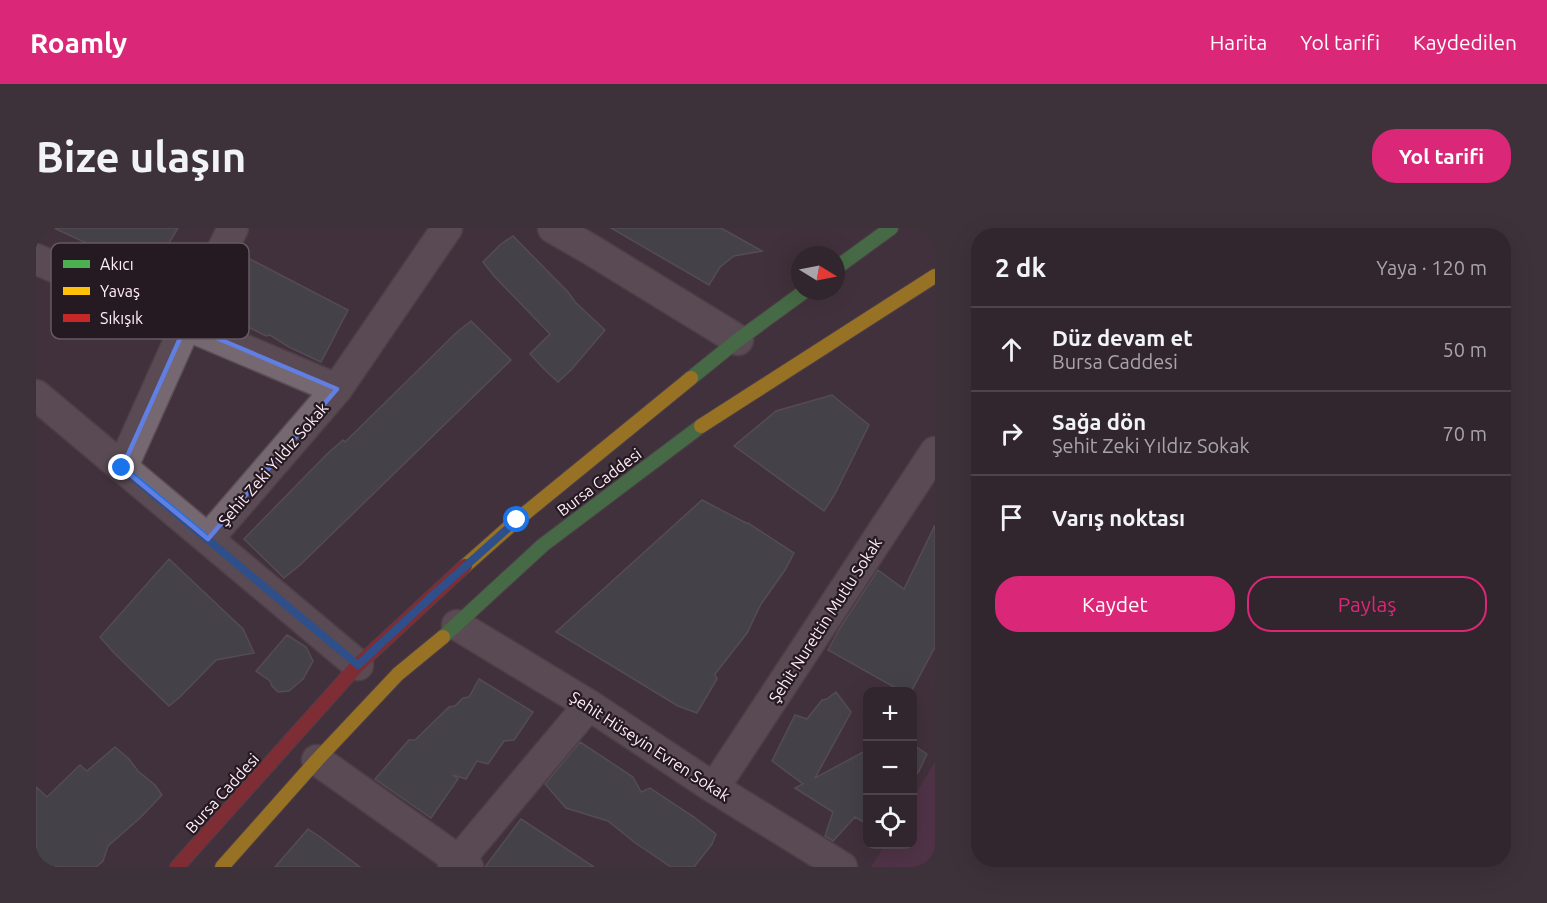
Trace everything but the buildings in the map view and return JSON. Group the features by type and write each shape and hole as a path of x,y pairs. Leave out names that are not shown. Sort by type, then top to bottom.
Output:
{"main road":[{"path":"845,261 891,228"},
{"name":"Bursa Caddesi","path":"222,867 317,760 398,674 457,625 543,544 702,425 935,276"},
{"name":"Bursa Caddesi","path":"177,867 358,665 431,597 517,520 738,340 793,300"}],"street":[{"path":"226,243 233,228"},
{"name":"Şehit Zeki Yıldız Sokak","path":"208,539 337,389 447,228"},
{"path":"553,228 593,238 738,340"},
{"name":"Şehit Zeki Yıldız Sokak","path":"36,259 51,266"},
{"path":"122,468 180,339"},
{"name":"Şehit Zeki Yıldız Sokak","path":"219,339 337,389"},
{"name":"Şehit Zeki Yıldız Sokak","path":"36,396 358,665"},
{"name":"Şehit Nurettin Mutlu Sokak","path":"714,788 935,452"},
{"name":"Şehit Hüseyin Evren Sokak","path":"457,625 589,705 714,788 842,867"},
{"path":"317,760 460,865 589,705"}],"highlighted area":[{"path":"186,325 337,389 208,539 122,468"}],"shaded area":[{"path":"935,762 935,867 871,867 882,849 917,849 917,792"}],"traffic: fast":[{"path":"845,261 891,228"},
{"path":"691,378 793,300"},
{"path":"443,637 543,545 701,426"}],"traffic: slow":[{"path":"701,426 935,276"},
{"path":"465,566 517,520 691,378"},
{"path":"222,867 317,760 398,674 443,637"}],"traffic: jam":[{"path":"177,867 358,665 465,566"}],"route":[{"path":"122,468 358,665 517,520"}]}
